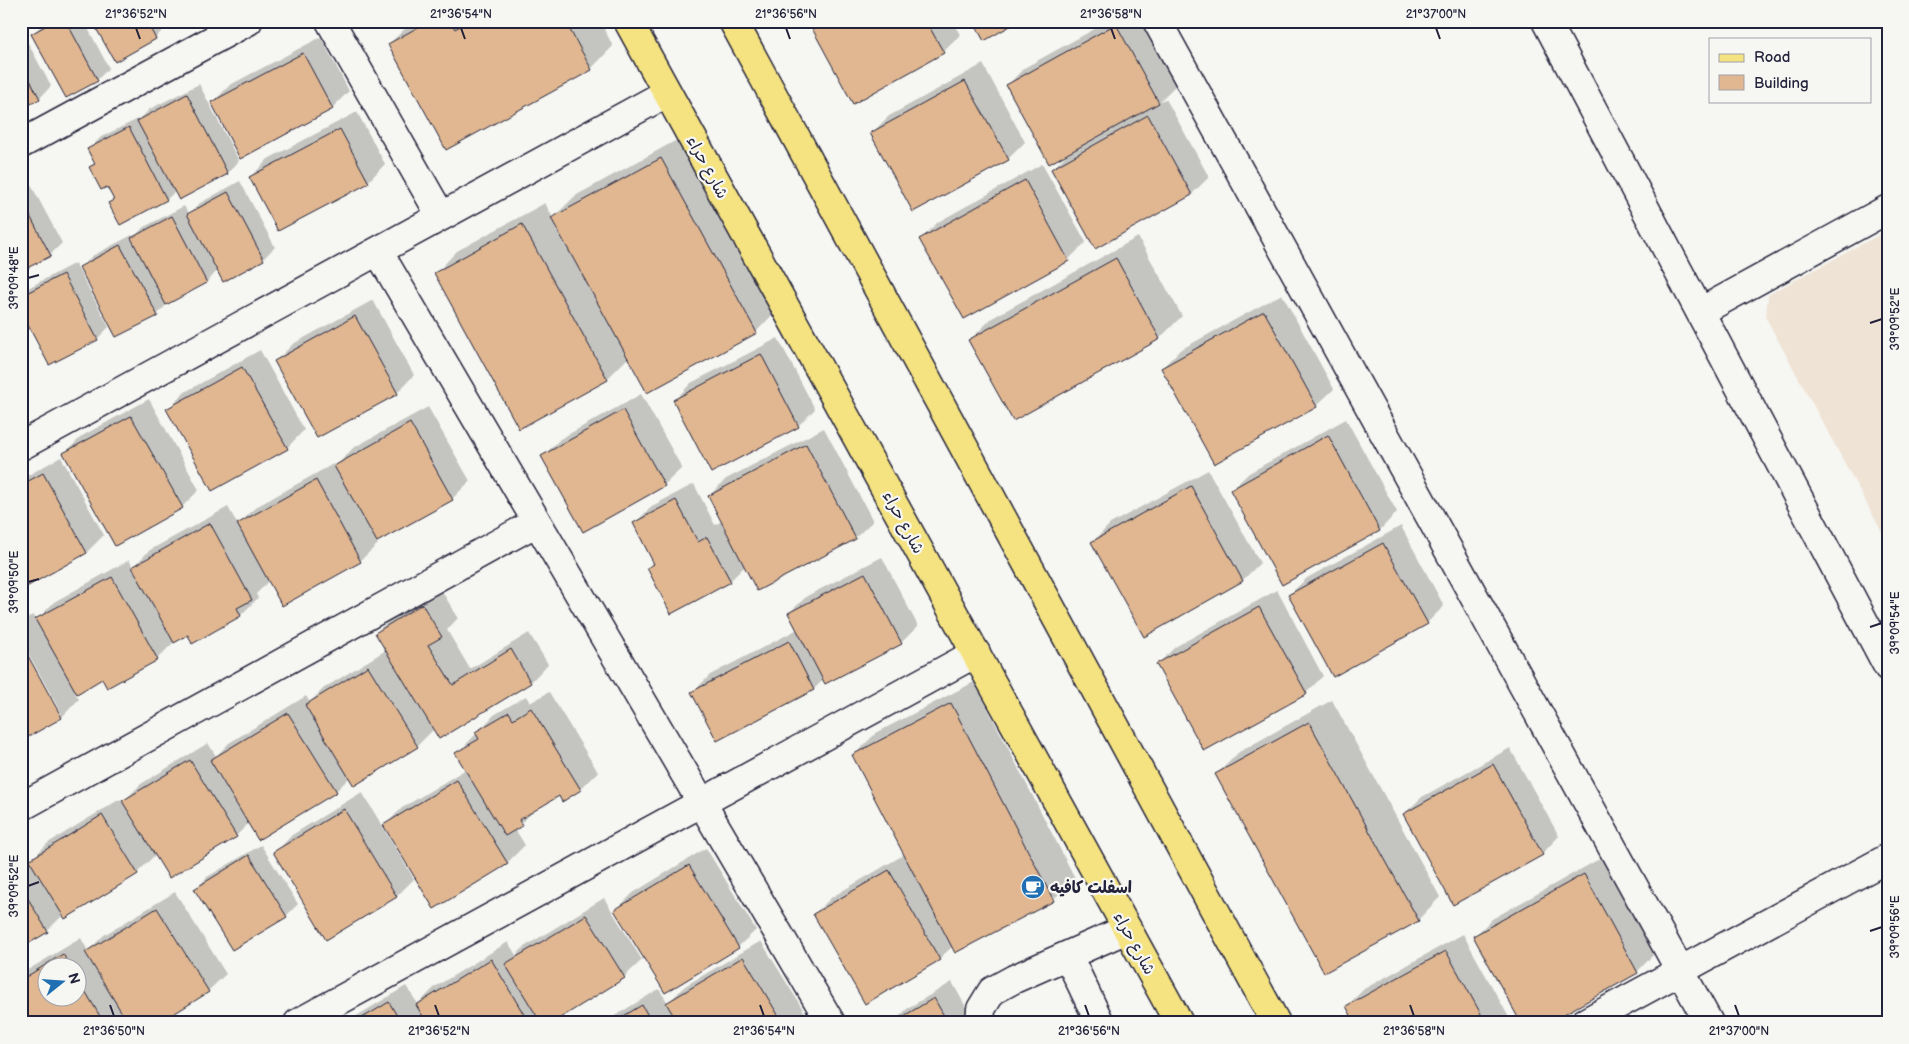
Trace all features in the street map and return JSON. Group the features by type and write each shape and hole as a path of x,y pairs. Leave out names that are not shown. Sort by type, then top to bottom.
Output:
{"main road":[{"name":"شارع حراء","path":"628,21 1179,1023"},
{"path":"733,21 1276,1023"}],"street":[{"path":"21,144 248,21"},
{"path":"330,21 441,216"},
{"path":"1157,21 1709,1023"},
{"path":"1546,21 1888,667"},
{"path":"21,446 668,93"},
{"path":"1700,312 1888,209"},
{"path":"378,251 832,1023"},
{"path":"21,807 537,522"},
{"path":"298,1023 976,653"},
{"path":"1584,1023 1888,858"},
{"path":"980,1023 981,1009 992,991 1014,979 1127,929"},
{"path":"1068,956 1100,1023"}],"shaded area":[{"path":"1888,230 1888,543 1766,318 1768,295"}],"building":[{"path":"54,21 66,21 98,81 66,98 31,34"},
{"path":"92,21 146,21 156,39 115,62"},
{"path":"166,21 185,21 171,29"},
{"path":"429,21 450,21 455,29 469,21 565,21 592,70 446,150 388,44"},
{"path":"808,21 926,21 944,53 853,104"},
{"path":"973,21 1019,21 984,41"},
{"path":"1116,24 1159,103 1049,164 1006,85"},
{"path":"303,53 333,109 240,159 211,102"},
{"path":"21,63 40,99 21,109"},
{"path":"965,81 1009,160 913,212 870,133"},
{"path":"187,94 228,174 179,200 137,121"},
{"path":"1148,115 1192,195 1095,249 1051,169"},
{"path":"129,127 167,200 120,225 108,203 114,200 107,187 101,190 89,167 95,164 87,149"},
{"path":"340,129 369,183 278,231 249,177"},
{"path":"661,158 757,333 647,393 551,218"},
{"path":"1025,180 1069,261 964,319 919,239"},
{"path":"228,192 264,260 223,282 187,214"},
{"path":"21,199 51,256 21,271"},
{"path":"172,216 207,283 166,305 131,238"},
{"path":"522,224 608,380 519,429 434,273"},
{"path":"120,245 158,316 116,337 79,267"},
{"path":"1116,258 1160,339 1013,421 968,340"},
{"path":"63,274 98,340 49,365 21,312 21,296"},
{"path":"1264,311 1317,407 1214,464 1161,368"},
{"path":"355,316 398,394 317,438 274,361"},
{"path":"761,354 799,427 711,473 673,400"},
{"path":"242,367 288,449 212,491 166,409"},
{"path":"623,410 665,486 583,532 541,456"},
{"path":"131,416 183,508 115,546 63,453"},
{"path":"410,423 453,500 377,542 334,466"},
{"path":"1328,435 1380,531 1282,585 1230,490"},
{"path":"806,444 856,539 757,591 708,496"},
{"path":"43,473 87,553 21,590 21,485"},
{"path":"316,480 361,562 282,606 237,524"},
{"path":"1191,486 1243,581 1144,637 1091,542"},
{"path":"676,500 698,542 707,537 731,582 671,614 647,568 654,564 633,523"},
{"path":"210,523 252,600 237,608 241,616 192,644 188,635 174,643 132,567"},
{"path":"1383,543 1428,624 1333,677 1288,595"},
{"path":"865,573 902,644 825,684 788,613"},
{"path":"112,577 158,660 107,688 102,679 77,694 35,619"},
{"path":"422,604 442,637 428,645 453,685 511,649 531,683 439,739 375,633"},
{"path":"1259,607 1307,694 1204,751 1156,664"},
{"path":"789,641 814,690 717,741 691,692"},
{"path":"21,643 62,718 21,741"},
{"path":"368,666 418,747 354,786 305,705"},
{"path":"951,703 1054,901 955,953 852,755"},
{"path":"531,708 581,790 562,802 559,796 519,820 522,826 505,836 455,753 479,739 475,732 509,712 513,719"},
{"path":"288,713 337,792 258,840 210,760"},
{"path":"1309,722 1419,921 1324,973 1215,774"},
{"path":"190,760 237,837 169,878 122,801"},
{"path":"1493,764 1543,855 1453,905 1403,814"},
{"path":"457,780 508,864 434,909 383,825"},
{"path":"344,809 397,897 326,940 273,852"},
{"path":"102,815 138,874 65,919 29,860"},
{"path":"249,855 287,917 232,950 194,889"},
{"path":"689,865 739,948 665,993 614,910"},
{"path":"889,870 940,960 865,1004 813,914"},
{"path":"1584,874 1638,973 1548,1023 1521,1023 1473,936"},
{"path":"21,887 48,932 21,948"},
{"path":"157,908 209,992 159,1023 128,1023 85,952"},
{"path":"586,915 625,978 552,1023 541,1023 505,964"},
{"path":"1446,951 1486,1023 1355,1023 1346,1006"},
{"path":"743,957 783,1023 678,1023 666,1003"},
{"path":"491,959 529,1023 427,1023 416,1005"},
{"path":"38,969 38,1006 88,1006 88,996 104,1023 21,1023 21,980"},
{"path":"934,998 948,1023 892,1023"},
{"path":"389,1002 401,1023 354,1023"},
{"path":"642,1005 652,1023 612,1023"}],"place":[{"name":"اسفلت كافيه","path":"1033,887"}]}
